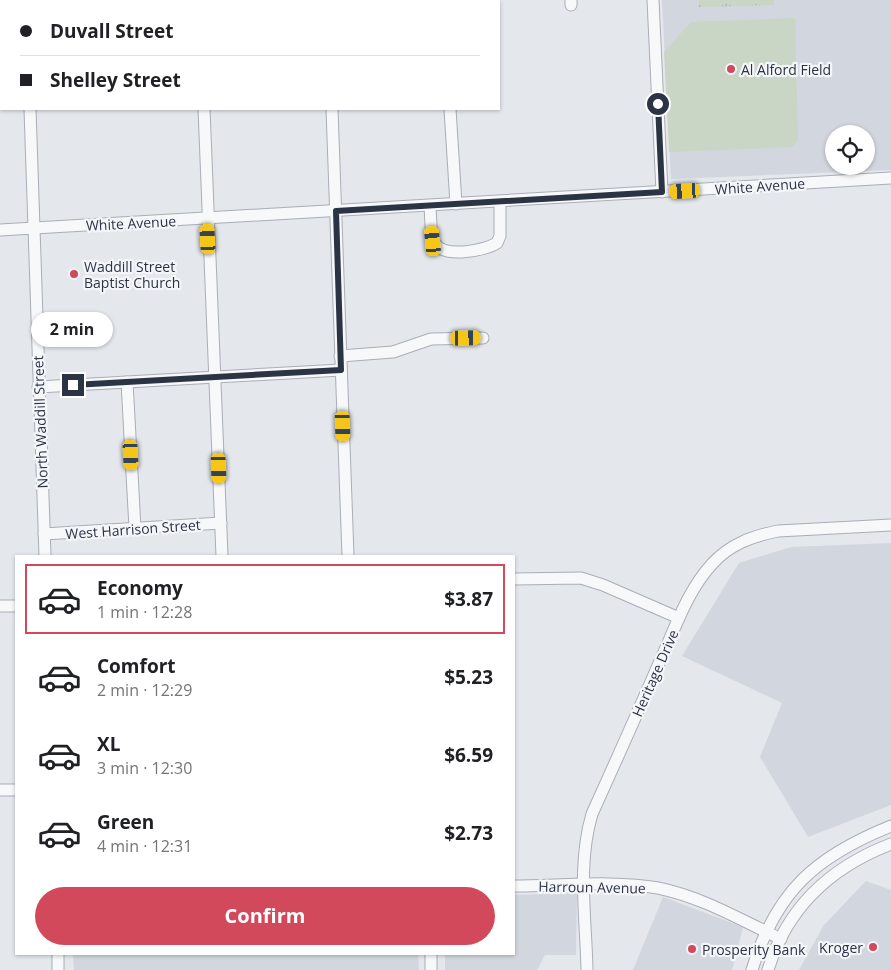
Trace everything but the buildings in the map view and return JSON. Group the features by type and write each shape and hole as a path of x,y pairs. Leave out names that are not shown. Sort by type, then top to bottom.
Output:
{"street":[{"path":"653,0 662,192"},
{"name":"North Waddill Street","path":"30,110 45,555"},
{"path":"204,110 222,555"},
{"path":"332,110 348,555"},
{"path":"450,110 456,204"},
{"name":"White Avenue","path":"0,230 891,178"},
{"path":"430,206 433,241 444,250 459,252 475,251 497,243 500,236 500,202"},
{"path":"340,356 393,352 431,338 483,338"},
{"path":"38,387 341,370"},
{"path":"127,382 135,528"},
{"name":"West Harrison Street","path":"44,534 221,523"},
{"name":"Heritage Drive","path":"587,970 584,885 586,840 592,814 690,595 712,564 741,542 778,531 891,525"},
{"path":"515,579 581,578 603,585 680,618"},
{"path":"0,606 15,606"},
{"path":"0,790 15,790"},
{"path":"752,970 766,931 789,894 821,862 847,845 891,826"},
{"path":"768,970 781,938 805,901 829,877 851,862 891,844"},
{"name":"Harroun Avenue","path":"515,886 584,885 658,888 713,906 781,938"},
{"path":"58,955 58,970"},
{"path":"431,955 431,970"}],"shaded area":[{"path":"662,0 891,0 891,170 875,171 875,125 825,125 825,173 671,179"},
{"path":"891,543 891,805 808,837 760,757 782,703 682,656 739,563 791,547"},
{"path":"866,881 891,890 891,970 799,970 824,925"},
{"path":"577,893 576,955 545,955 537,970 445,970 445,955 515,955 515,895"},
{"path":"663,897 743,927 732,970 633,970"},
{"path":"73,955 418,955 419,970 74,970"}],"green space":[{"path":"699,0 774,0 774,5 699,7"},
{"name":"Al Alford Field","path":"795,18 798,141 792,147 669,152 664,52 691,22"}],"place":[{"name":"Al Alford Field","path":"731,69"},
{"name":"Waddill Street Baptist Church","path":"74,274"},
{"name":"Kroger","path":"873,947"},
{"name":"Prosperity Bank","path":"692,949"}],"route":[{"path":"73,385 341,370 336,211 662,192 658,104"}]}
